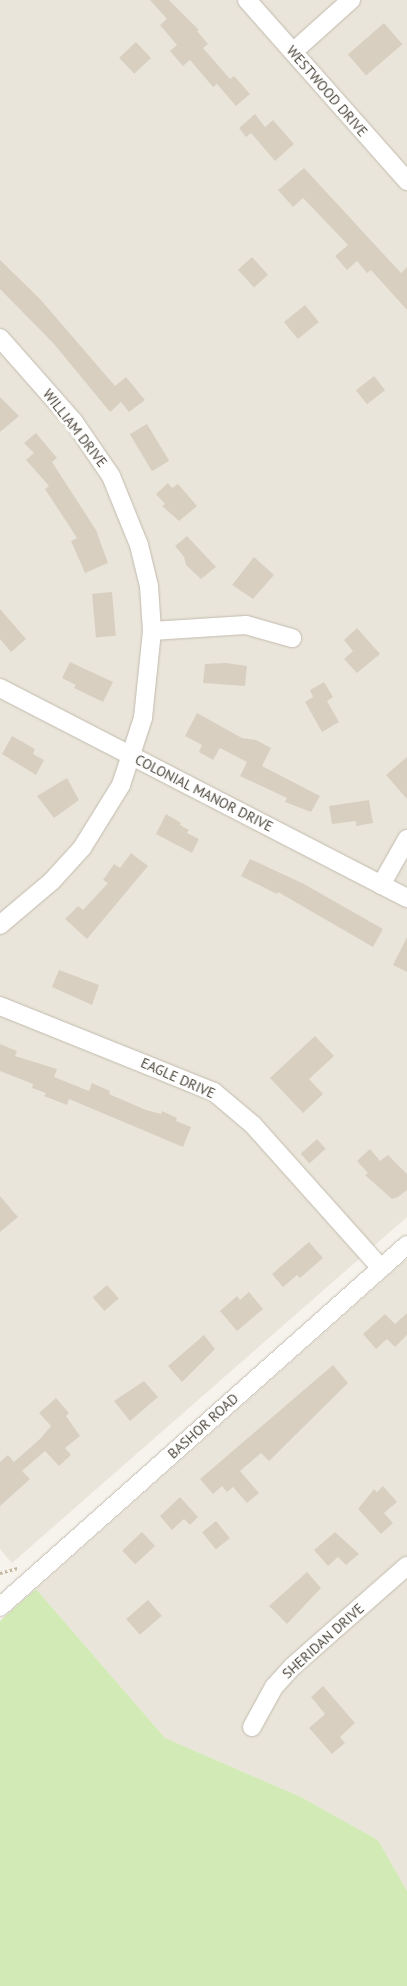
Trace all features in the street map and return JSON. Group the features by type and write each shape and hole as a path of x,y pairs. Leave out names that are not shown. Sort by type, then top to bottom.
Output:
{"street":[{"name":"WESTWOOD DRIVE","path":"247,0 407,181"},
{"path":"293,52 351,0"},
{"name":"WILLIAM DRIVE","path":"0,338 74,422 111,476 139,545 149,586 152,631 148,691 132,756 104,816 82,848 52,881 0,925"},
{"path":"152,631 246,625 292,638"},
{"name":"COLONIAL MANOR DRIVE","path":"0,688 407,898"},
{"path":"381,885 407,839"},
{"name":"EAGLE DRIVE","path":"0,1006 214,1092 253,1125 381,1268"},
{"name":"BASHOR ROAD","path":"0,1607 407,1245"},
{"name":"SHERIDAN DRIVE","path":"252,1727 274,1686 293,1666 407,1566"}],"path":[{"path":"0,1574 25,1564"}],"shaded area":[{"path":"0,0 407,0 407,1217 12,1563 0,1549"},
{"path":"407,1259 407,1891 378,1840 301,1797 165,1738 36,1589"}],"green space":[{"path":"36,1589 165,1738 301,1797 378,1840 407,1891 407,1986 0,1986 0,1621"}],"building":[{"path":"150,0 169,0 199,30 197,31 208,44 203,48 230,79 234,76 250,94 236,106 217,84 213,87 190,60 183,66 170,51 177,45 160,25 167,19"},
{"path":"384,23 402,44 366,76 348,54"},
{"path":"136,42 151,58 134,74 119,58"},
{"path":"255,114 265,127 273,120 294,144 275,161 251,133 246,137 239,128"},
{"path":"304,168 401,273 407,267 407,310 371,270 367,273 357,261 347,270 335,256 348,245 303,198 293,207 278,190"},
{"path":"252,257 268,275 254,288 238,270"},
{"path":"0,260 40,299 115,386 126,377 145,400 129,412 121,402 110,412 54,344 0,289"},
{"path":"305,305 319,322 298,339 284,322"},
{"path":"374,376 385,390 367,404 356,390"},
{"path":"0,397 19,416 0,432"},
{"path":"147,424 169,461 152,471 130,434"},
{"path":"36,433 57,458 52,462 96,530 108,563 85,573 71,541 77,538 45,489 49,486 26,460 34,453 24,443"},
{"path":"168,483 172,488 178,484 197,506 179,521 162,506 165,504 156,494"},
{"path":"187,536 216,567 201,579 186,565 184,557 175,546"},
{"path":"254,557 274,575 253,599 232,585"},
{"path":"112,592 116,636 96,638 92,594"},
{"path":"0,609 26,639 11,652 0,639"},
{"path":"357,628 380,654 357,673 344,659 353,651 344,640"},
{"path":"70,662 113,682 103,702 74,688 76,685 62,678"},
{"path":"226,663 247,666 245,686 203,683 205,664"},
{"path":"324,682 333,697 327,701 339,722 322,732 305,702 313,697 310,690"},
{"path":"197,713 242,738 256,740 271,748 262,766 320,796 311,812 285,802 287,798 240,776 247,762 220,748 213,760 199,752 202,745 185,736"},
{"path":"12,736 35,749 33,754 44,760 36,775 2,754"},
{"path":"407,757 407,799 386,775"},
{"path":"67,778 79,800 54,818 37,796"},
{"path":"369,800 373,823 356,826 356,821 332,824 329,806"},
{"path":"166,814 189,830 187,833 199,839 192,853 156,834"},
{"path":"131,853 148,866 87,939 65,919 78,906 83,910 108,883 103,880 114,864 120,868"},
{"path":"250,859 304,884 383,929 373,947 278,892 277,894 241,876"},
{"path":"407,937 407,972 393,965"},
{"path":"59,970 99,985 92,1005 52,987"},
{"path":"315,1036 334,1056 309,1079 323,1094 303,1113 270,1078"},
{"path":"0,1044 17,1051 15,1056 57,1069 54,1077 89,1091 92,1083 110,1091 109,1094 146,1110 161,1114 162,1111 177,1118 176,1121 191,1127 183,1147 69,1099 67,1105 44,1096 46,1093 32,1088 33,1084 0,1071"},
{"path":"317,1139 326,1149 309,1163 301,1154"},
{"path":"370,1149 380,1161 388,1155 407,1174 407,1190 398,1197 392,1199 365,1175 368,1173 357,1161"},
{"path":"0,1196 18,1217 0,1232"},
{"path":"309,1242 323,1258 300,1278 297,1275 283,1287 272,1274"},
{"path":"107,1285 119,1299 104,1311 93,1297"},
{"path":"249,1292 263,1309 237,1331 220,1311 237,1296 240,1300"},
{"path":"407,1313 407,1335 395,1347 387,1339 376,1349 363,1334 385,1314 395,1324"},
{"path":"204,1335 215,1349 182,1382 168,1366"},
{"path":"333,1365 348,1383 269,1461 261,1453 240,1471 259,1493 247,1503 233,1487 227,1492 222,1486 213,1494 200,1479"},
{"path":"144,1381 158,1397 130,1421 114,1401"},
{"path":"56,1398 69,1413 66,1416 80,1436 65,1448 71,1455 59,1466 45,1451 22,1471 30,1479 0,1506 0,1462 8,1455 14,1462 40,1439 51,1426 39,1413"},
{"path":"383,1486 397,1502 384,1513 393,1523 381,1534 358,1509 374,1489 377,1492"},
{"path":"180,1497 198,1517 190,1525 184,1519 172,1530 160,1516"},
{"path":"216,1521 230,1538 216,1549 202,1532"},
{"path":"142,1532 155,1546 135,1564 122,1550"},
{"path":"335,1532 359,1554 346,1565 338,1557 328,1566 314,1550"},
{"path":"307,1572 321,1588 287,1624 269,1606"},
{"path":"148,1600 162,1616 140,1635 126,1619"},
{"path":"323,1686 355,1723 340,1737 345,1743 332,1754 309,1728 325,1714 311,1697"}]}
